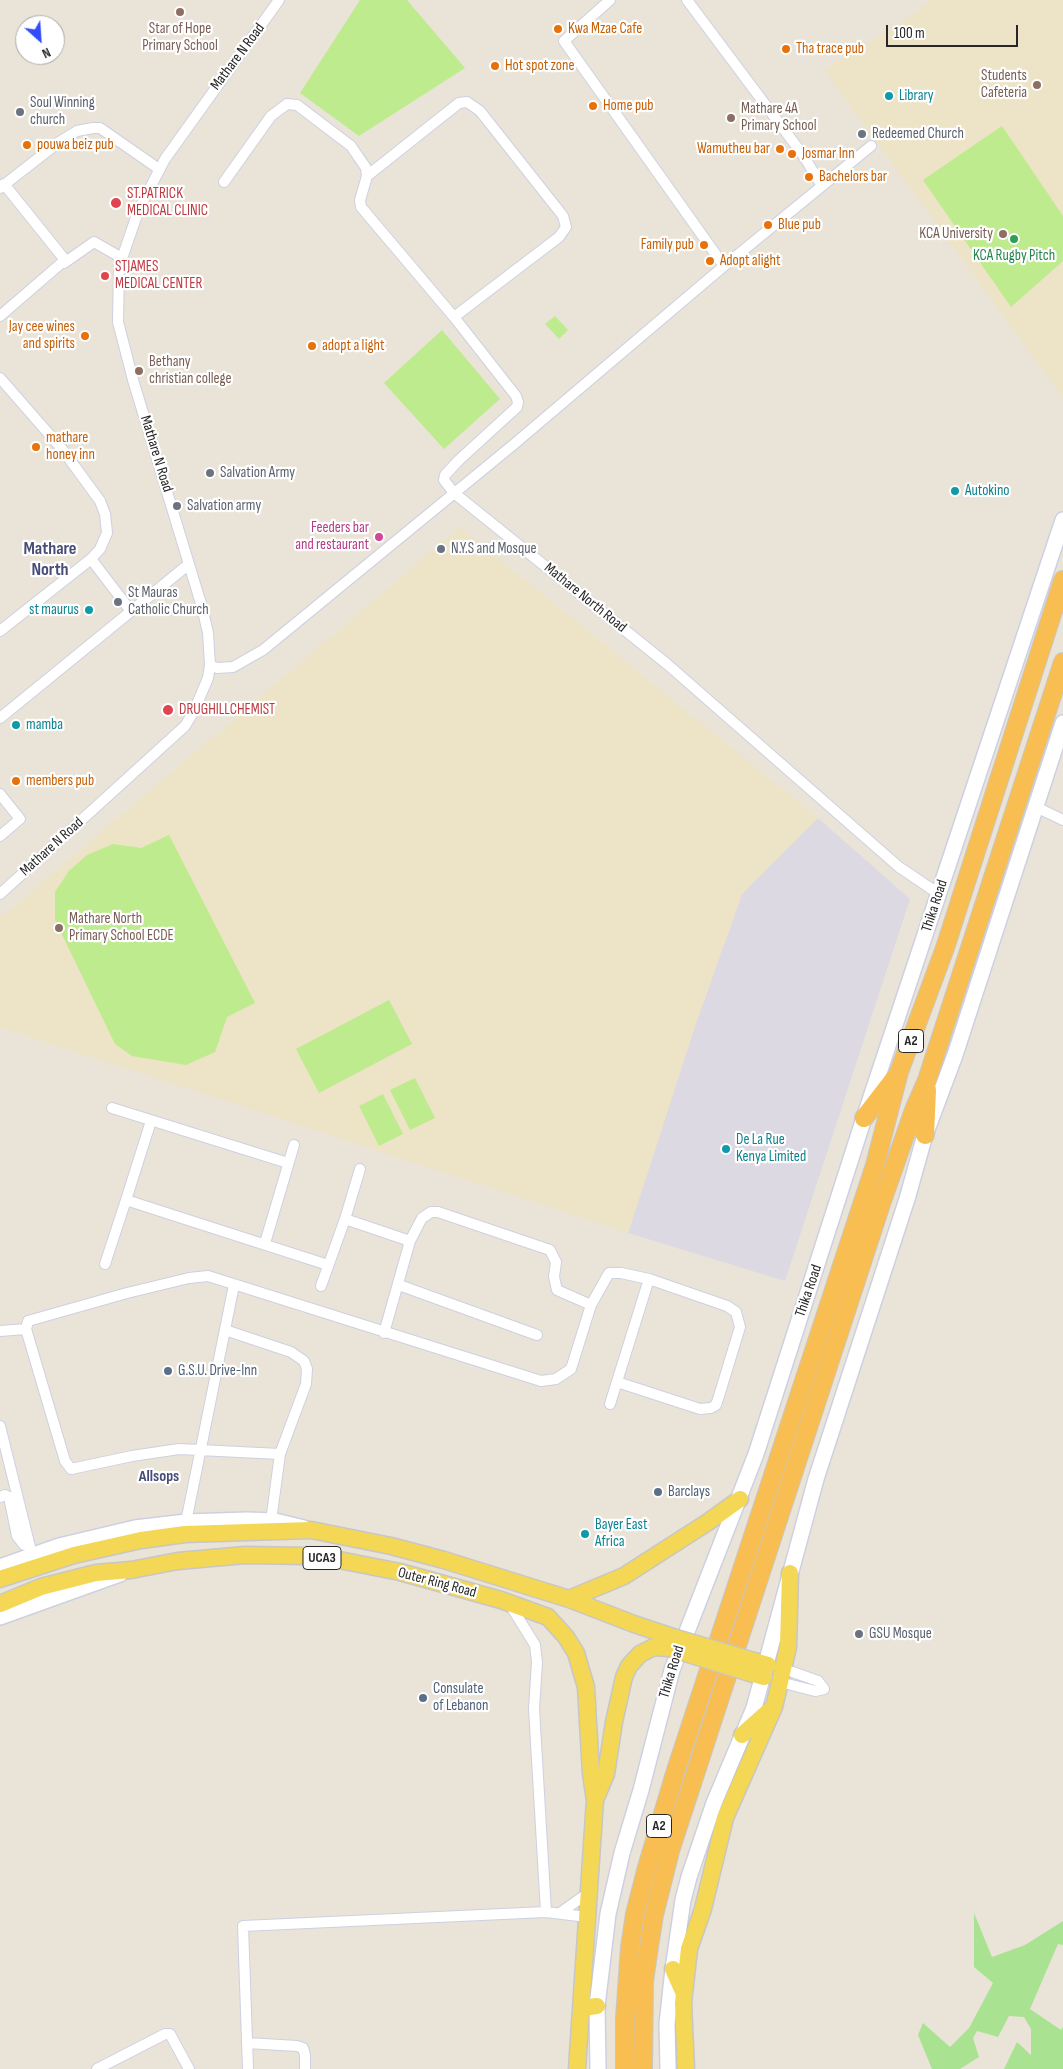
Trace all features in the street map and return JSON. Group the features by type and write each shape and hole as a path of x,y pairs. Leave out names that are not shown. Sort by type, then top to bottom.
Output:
{"highway":[{"name":"Thika Road","path":"625,2069 628,1978 638,1904 676,1770 875,1165 899,1072 945,948 1063,580"},
{"name":"A2","path":"643,2069 644,1981 648,1947 670,1851 882,1200 914,1110 927,1080 935,1050 1063,662"},
{"path":"864,1118 899,1072"},
{"path":"925,1135 927,1080"}],"main road":[{"name":"Thika Road","path":"598,2069 589,2007 610,1906 672,1670 688,1623 740,1499 844,1188 864,1118 1063,520"},
{"path":"668,2069 667,2024 673,1969 683,1900 689,1877 714,1803 754,1708 759,1669 790,1573 816,1479 907,1199 925,1135 955,1055 1063,723"},
{"path":"569,1599 624,1576 740,1499"},
{"name":"Outer Ring Road","path":"0,1568 31,1550 110,1533 186,1522 271,1520 391,1546 569,1599 665,1644 759,1669"},
{"name":"Outer Ring Road","path":"0,1579 74,1555 141,1540 185,1534 311,1530"},
{"name":"Outer Ring Road","path":"0,1604 40,1587 68,1579 178,1561 245,1555 308,1556 400,1572 509,1603 548,1617 566,1637 576,1653 586,1687 591,1774 595,1800"},
{"name":"Outer Ring Road","path":"0,1617 130,1570"},
{"path":"686,2069 684,1994 689,1948 702,1909 725,1818 774,1707 788,1646 790,1573"},
{"path":"577,2069 589,2007 587,1917 595,1800 606,1774 614,1722 624,1677 629,1666 640,1654 665,1644"},
{"path":"742,1735 774,1707"},
{"path":"673,1969 684,1994"}],"street":[{"name":"Mathare N Road","path":"2,890 185,726 202,692 210,665 204,616 133,380 118,322 119,275 122,258 139,209 159,170 279,0"},
{"path":"610,0 564,40 724,266"},
{"path":"688,0 803,155 822,186"},
{"path":"367,176 459,103 467,102 480,111 563,216 566,227 559,237 454,317"},
{"path":"224,182 271,116 287,104 298,105 351,146 366,168 367,176 360,200 361,207 454,317 516,396 518,402 517,407 445,475 444,480 454,493"},
{"path":"64,263 65,260 62,254 2,186 59,142 77,131 93,128 100,128 159,170"},
{"path":"210,665 217,668 233,666 263,650 871,146"},
{"path":"0,316 64,263 94,242 122,258"},
{"path":"0,378 62,449 100,501 105,514 107,533 100,549 91,559 0,631"},
{"name":"Mathare North Road","path":"454,493 667,664 899,867 939,894"},
{"path":"91,559 130,610"},
{"path":"0,718 89,647 130,610 189,564"},
{"path":"0,794 20,819 0,836"},
{"path":"1036,807 1063,820"},
{"path":"112,1108 151,1122 288,1163"},
{"path":"105,1264 151,1122"},
{"path":"265,1243 294,1145"},
{"path":"321,1286 345,1219 360,1169"},
{"path":"126,1200 265,1243 328,1265"},
{"path":"384,1333 410,1241 422,1218 431,1212 438,1212 544,1246 550,1250 555,1258 557,1290 591,1305"},
{"path":"345,1219 410,1241"},
{"path":"280,1454 179,1449 71,1469 65,1461 26,1329 27,1323 34,1318 189,1278 208,1276 384,1333 541,1381 549,1381 562,1376 571,1369 591,1305 609,1273 621,1273 649,1279 727,1306 736,1312 740,1327 716,1405 707,1410 617,1382"},
{"path":"610,1404 649,1279"},
{"path":"186,1522 199,1449 234,1285"},
{"path":"399,1285 537,1335"},
{"path":"0,1331 26,1329"},
{"path":"225,1330 291,1352 304,1362 307,1369 306,1384 280,1454 271,1520"},
{"path":"0,1426 2,1442 31,1550"},
{"path":"0,1497 5,1495 9,1497 17,1536 31,1550"},
{"path":"509,1603 534,1645 537,1662 534,1709 546,1912"},
{"path":"560,1913 588,1893"},
{"path":"248,2069 243,1926 546,1912 587,1917"},
{"path":"97,2069 165,2034 170,2034 189,2069"},
{"path":"247,2042 303,2048 305,2069"}],"shaded area":[{"name":"KCA University","path":"931,0 1063,0 1063,398 824,70 898,25"},
{"path":"460,527 818,818 742,894 695,1026 628,1233 0,1027 0,918"},
{"name":"De La Rue Kenya Limited","path":"818,818 910,899 785,1281 628,1233 695,1026 742,894"}],"green space":[{"path":"360,0 407,0 465,68 359,136 300,93"},
{"name":"KCA Rugby Pitch","path":"1002,126 1063,216 1063,261 1011,307 923,180"},
{"path":"555,316 568,330 559,339 545,324"},
{"path":"442,330 500,399 444,449 384,383"},
{"path":"169,835 255,1003 227,1017 215,1052 186,1065 132,1056 115,1044 55,920 55,892 69,871 87,855 113,844 141,848"},
{"path":"389,1000 412,1044 319,1093 296,1049"},
{"path":"415,1078 435,1118 410,1130 390,1090"},
{"path":"383,1094 403,1134 379,1146 359,1106"},
{"path":"974,1913 992,1957 1025,1945 1063,1921 1063,1945 1058,1944 1030,2009 1061,2030 1063,2027 1063,2069 1004,2069 1017,2042 1031,2055 1031,2029 1024,2017 1009,2016 998,2037 977,2031 973,2038 979,2057 960,2069 932,2069 918,2035 923,2023 950,2047 969,2028 993,1983 974,1967"}],"place":[{"name":"Star of Hope Primary School","path":"180,12"},
{"name":"Kwa Mzae Cafe","path":"558,29"},
{"name":"Tha trace pub","path":"786,49"},
{"name":"Hot spot zone","path":"495,66"},
{"name":"Students Cafeteria","path":"1037,85"},
{"name":"Library","path":"889,96"},
{"name":"Home pub","path":"593,106"},
{"name":"Soul Winning church","path":"20,112"},
{"name":"Mathare 4A Primary School","path":"731,118"},
{"name":"Redeemed Church","path":"862,134"},
{"name":"pouwa beiz pub","path":"27,145"},
{"name":"Wamutheu bar","path":"780,149"},
{"name":"Josmar Inn","path":"792,154"},
{"name":"Bachelors bar","path":"809,177"},
{"name":"ST.PATRICK MEDICAL CLINIC","path":"116,203"},
{"name":"Blue pub","path":"768,225"},
{"name":"KCA University","path":"1003,234"},
{"name":"KCA Rugby Pitch","path":"1014,239"},
{"name":"Family pub","path":"704,245"},
{"name":"Adopt alight","path":"710,261"},
{"name":"STJAMES MEDICAL CENTER","path":"105,276"},
{"name":"Jay cee wines and spirits","path":"85,336"},
{"name":"adopt a light","path":"312,346"},
{"name":"Bethany christian college","path":"139,371"},
{"name":"mathare honey inn","path":"36,447"},
{"name":"Salvation Army","path":"210,473"},
{"name":"Autokino","path":"955,491"},
{"name":"Salvation army","path":"177,506"},
{"name":"Feeders bar and restaurant","path":"379,537"},
{"name":"N.Y.S and Mosque","path":"441,549"},
{"name":"St Mauras Catholic Church","path":"118,602"},
{"name":"st maurus","path":"89,610"},
{"name":"DRUGHILLCHEMIST","path":"168,710"},
{"name":"mamba","path":"16,725"},
{"name":"members pub","path":"16,781"},
{"name":"Mathare North Primary School ECDE","path":"59,928"},
{"name":"De La Rue Kenya Limited","path":"726,1149"},
{"name":"G.S.U. Drive-Inn","path":"168,1371"},
{"name":"Barclays","path":"658,1492"},
{"name":"Bayer East Africa","path":"585,1534"},
{"name":"GSU Mosque","path":"859,1634"},
{"name":"Consulate of Lebanon","path":"423,1698"}],"district":[{"name":"Mathare North","path":"50,559"},
{"name":"Allsops","path":"159,1477"}]}
